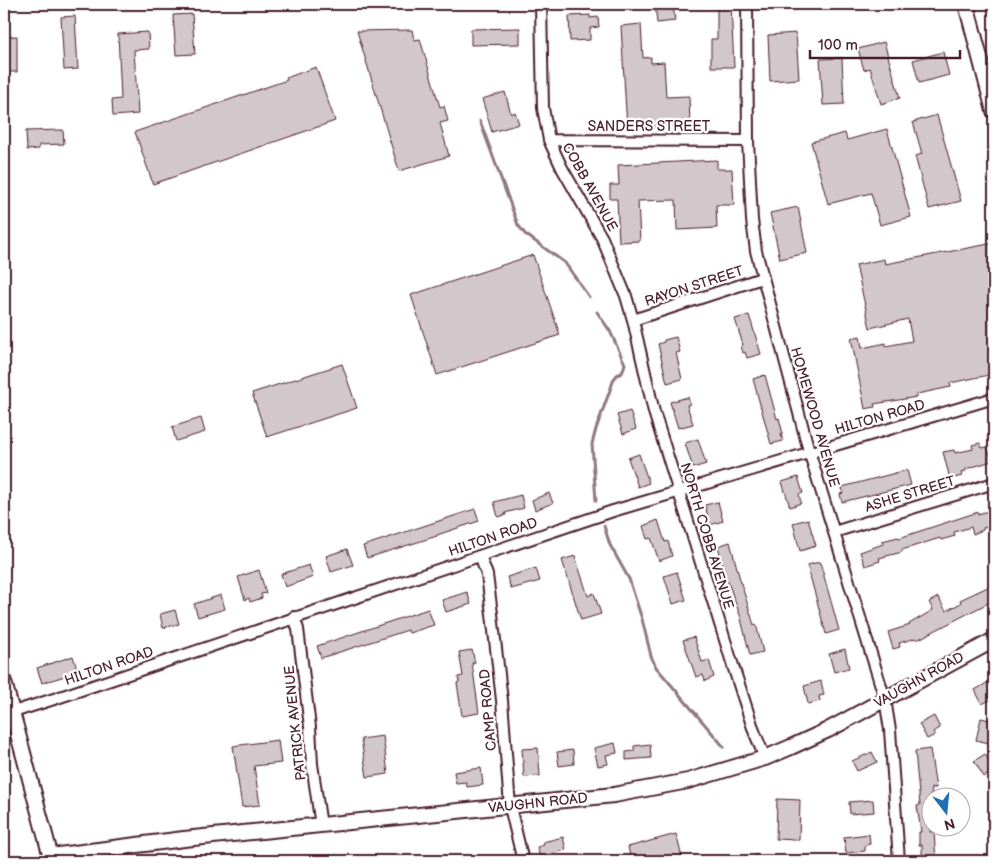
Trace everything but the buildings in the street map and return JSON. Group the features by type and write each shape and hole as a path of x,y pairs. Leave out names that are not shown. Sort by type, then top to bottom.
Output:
{"street":[{"name":"COBB AVENUE","path":"541,4 544,108 549,140 562,168 602,238 618,272 633,320"},
{"name":"HOMEWOOD AVENUE","path":"747,4 748,140 752,220 756,250 810,451 885,699 890,730 899,861"},
{"path":"966,4 994,111"},
{"name":"SANDERS STREET","path":"549,140 748,140"},
{"name":"RAYON STREET","path":"633,320 762,278"},
{"name":"NORTH COBB AVENUE","path":"633,320 654,412 751,722 765,758"},
{"name":"HILTON ROAD","path":"8,714 678,490 994,398"},
{"name":"ASHE STREET","path":"834,532 994,483"},
{"name":"CAMP ROAD","path":"480,556 486,575 492,614 502,700 510,807 523,861"},
{"name":"PATRICK AVENUE","path":"294,618 298,629 310,727 312,764 321,826"},
{"name":"VAUGHN ROAD","path":"51,858 184,839 510,807 614,795 656,788 712,775 765,758 828,730 994,640"},
{"path":"4,682 8,714 51,858"}],"waterway":[{"path":"480,121 518,225 525,234 565,263 589,297"},
{"path":"596,501 592,444 614,379 622,373 625,364 610,331 597,312"},
{"path":"604,526 610,545 629,579 642,619 651,656 656,667 724,747"},
{"path":"756,855 757,861"}]}
